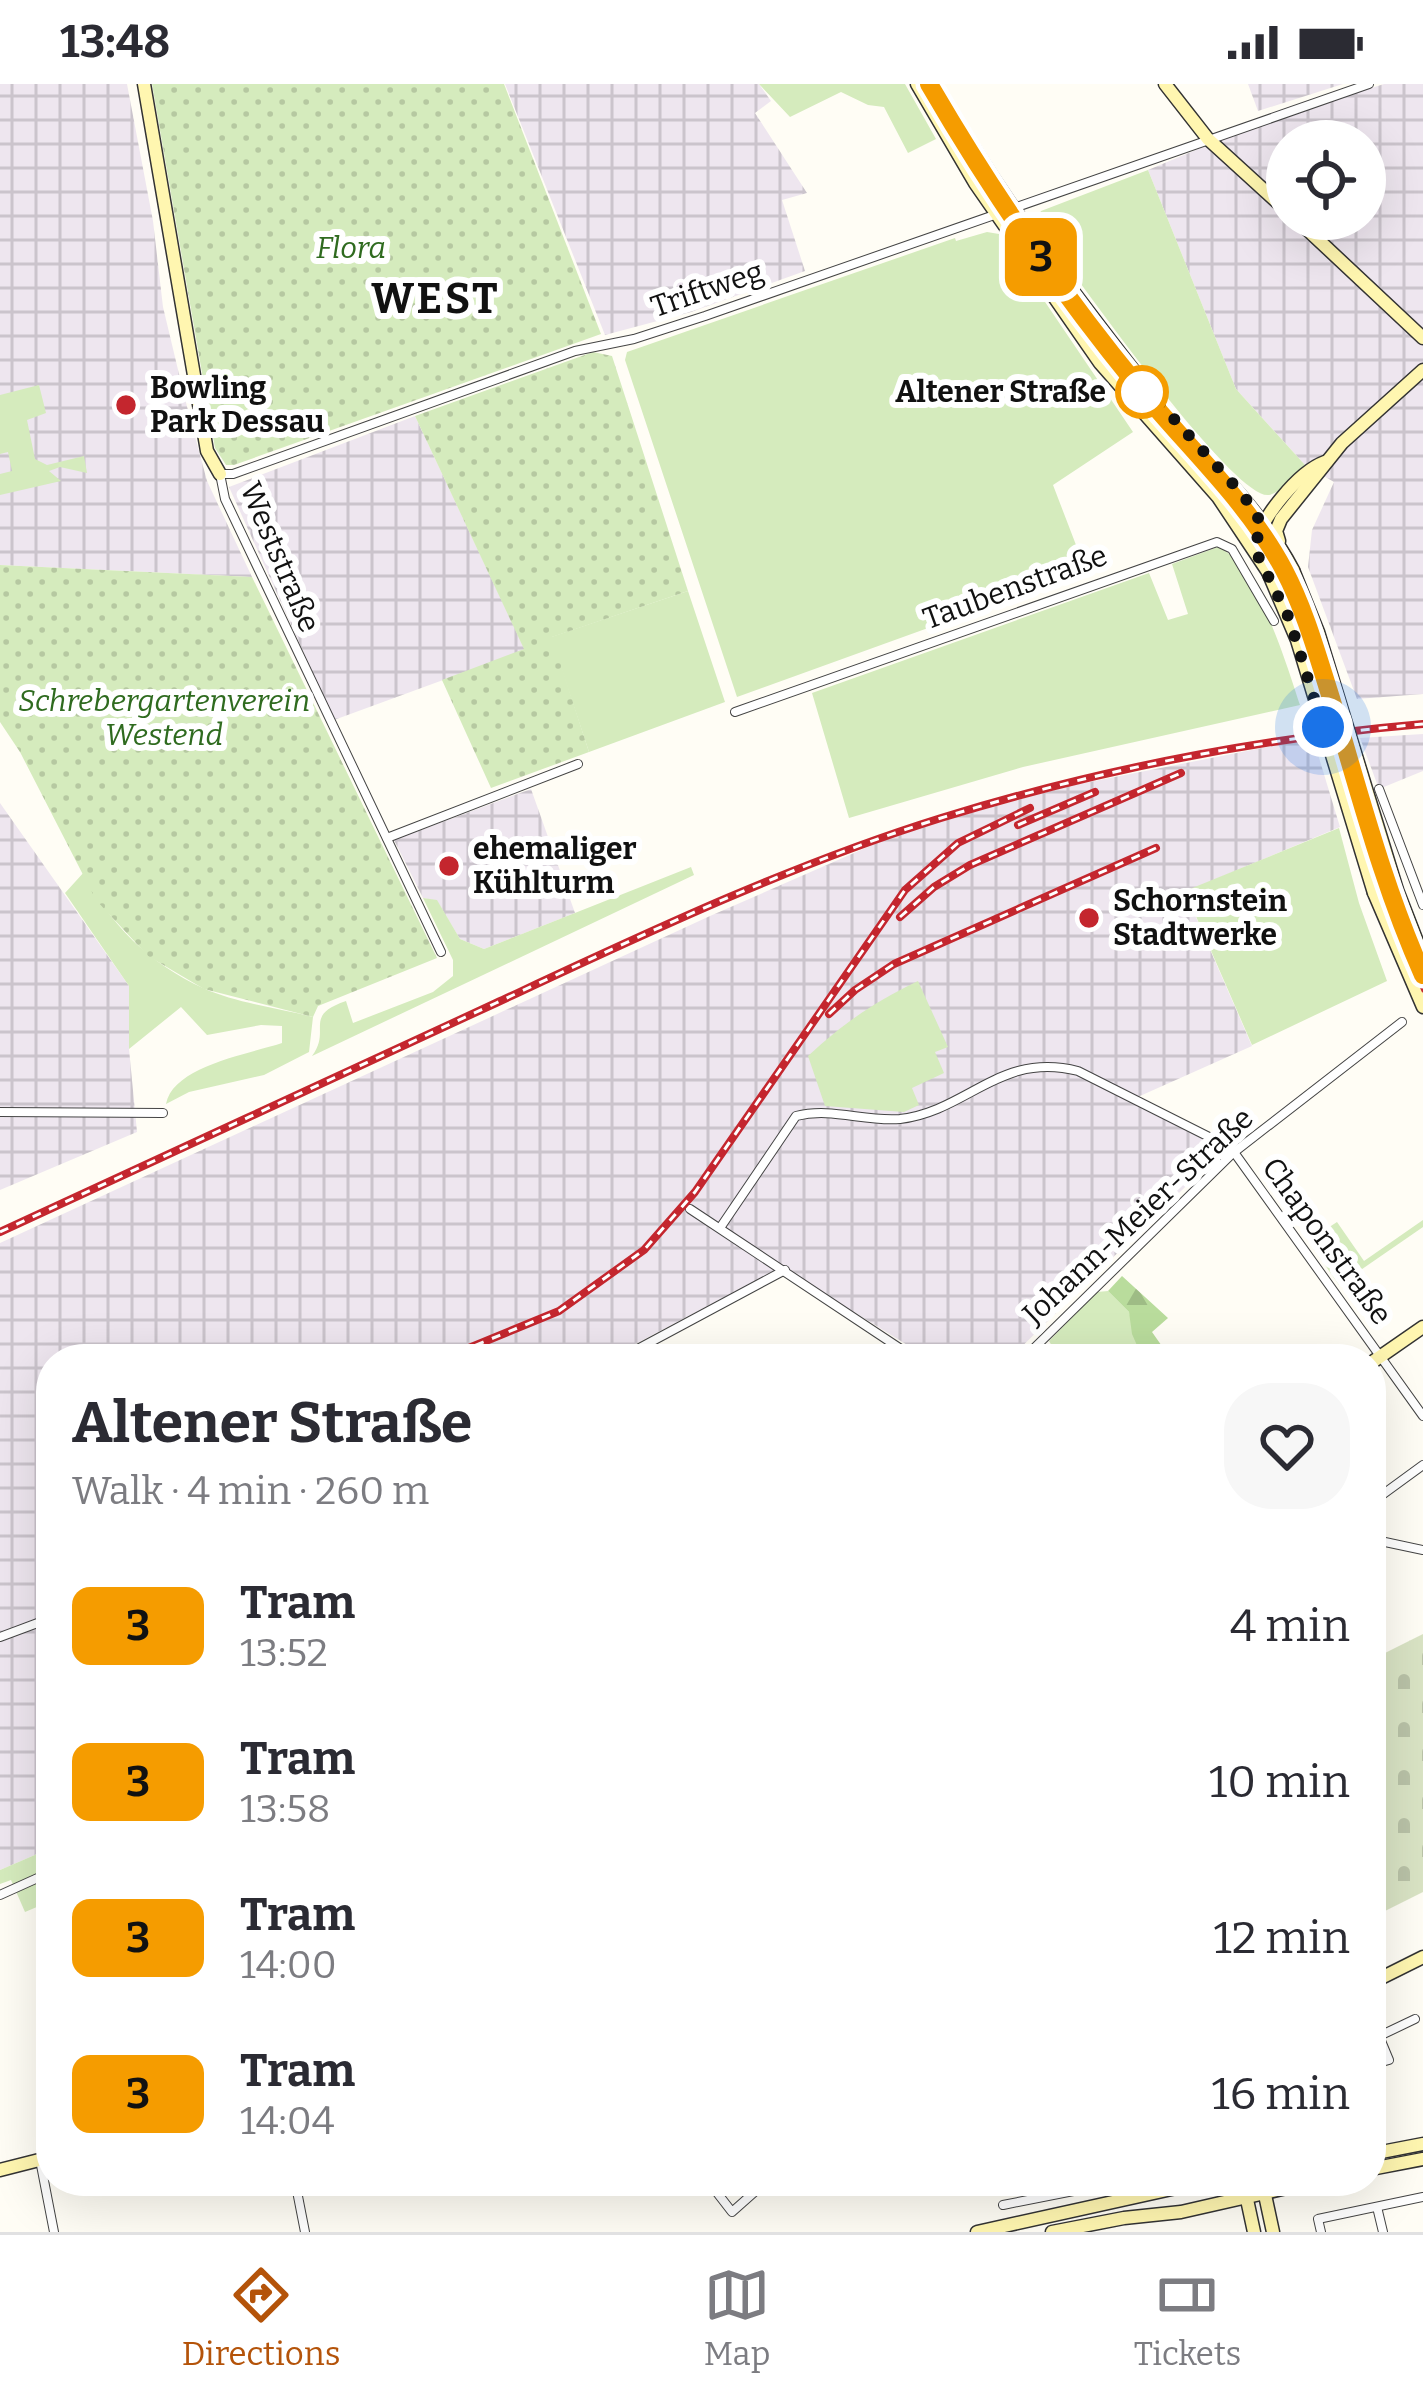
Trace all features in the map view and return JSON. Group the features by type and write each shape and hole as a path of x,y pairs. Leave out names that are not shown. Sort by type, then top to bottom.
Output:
{"main road":[{"name":"Weststraße","path":"144,84 208,456 220,474"},
{"path":"917,84 998,216 1112,380 1208,484 1268,572 1297,640 1374,893 1423,1007"},
{"path":"937,84 978,160 1014,210 1154,397 1244,496 1284,553"},
{"path":"1165,84 1208,139 1266,192"},
{"path":"1318,240 1423,338"},
{"path":"1423,370 1325,462 1276,534 1318,632 1397,890 1423,957"},
{"path":"1254,548 1262,524 1315,466 1325,462"},
{"path":"1386,1353 1423,1328"},
{"path":"1386,1976 1423,1957"},
{"path":"1386,2151 1423,2144"},
{"path":"1386,2166 1423,2159"},
{"path":"0,2170 36,2161"},
{"path":"977,2232 1140,2196"},
{"path":"1052,2232 1249,2196"},
{"path":"1266,2196 1274,2232"},
{"path":"1246,2198 1254,2232"}],"street":[{"name":"Triftweg","path":"220,474 238,472 575,351 634,339 998,216 1369,84"},
{"name":"Weststraße","path":"220,474 224,499 272,604 441,952"},
{"name":"Taubenstraße","path":"735,712 1216,542 1232,549 1274,621"},
{"path":"387,838 578,764"},
{"path":"1379,789 1423,905"},
{"name":"Johann-Meier-Straße","path":"1038,1344 1233,1153 1402,1022"},
{"path":"720,1228 796,1116 820,1110 900,1118 921,1114 1029,1066 1078,1071 1233,1153"},
{"path":"0,1112 163,1113"},
{"name":"Chaponstraße","path":"1233,1153 1365,1344"},
{"path":"690,1209 894,1344"},
{"path":"647,1344 786,1270"},
{"name":"Chaponstraße","path":"1386,1372 1423,1416"},
{"path":"1386,1492 1423,1466"},
{"path":"1386,1542 1423,1550"},
{"path":"0,1637 36,1624"},
{"path":"0,1895 36,1879"},
{"path":"1386,2033 1415,2019"},
{"path":"50,2196 54,2232"},
{"path":"298,2196 304,2232"},
{"path":"720,2196 733,2212 751,2196"},
{"path":"1003,2206 1051,2196"},
{"path":"1321,2232 1318,2219 1423,2197"},
{"path":"1377,2206 1383,2232"}],"shaded area":[{"path":"0,84 127,84 153,221 163,307 185,399 207,481 252,577 0,565"},
{"path":"505,84 759,84 771,101 755,113 807,193 782,200 805,271 691,312 605,335"},
{"path":"1248,84 1343,84 1258,111"},
{"path":"1384,84 1423,84 1423,694 1357,699 1308,567 1312,530 1334,482 1305,465 1236,389 1148,170 1266,122 1266,240 1386,240 1386,120 1273,120"},
{"path":"415,416 525,650 334,720 229,487"},
{"path":"1423,734 1423,771 1379,789 1360,738"},
{"path":"1313,738 1340,827 1185,892 1252,1046 1131,1100 1223,1150 1024,1344 906,1344 781,1267 635,1344 36,1344 36,1854 0,1870 0,1243 902,832 1069,786"},
{"path":"531,789 575,913 484,949 460,939 437,901 423,898 394,840"},
{"path":"0,803 129,986 137,1132 0,1190"}],"green space":[{"name":"Flora","path":"152,84 504,84 601,334 226,465 215,448"},
{"path":"759,84 905,84 936,139 908,153 884,107 841,92 790,117"},
{"path":"1148,170 1236,389 1305,465 1269,495 1250,486 1186,421 1036,221 1041,211"},
{"path":"999,234 1133,432 1053,485 1086,571 737,697 625,360 627,352 955,238"},
{"path":"593,352 612,356 688,591 552,637 589,752 491,788 442,680 524,649 415,416"},
{"path":"39,385 46,413 27,420 35,459 47,465 84,456 87,473 60,467 49,471 61,481 0,495 0,474 12,471 8,452 0,454 0,395"},
{"path":"1218,547 1232,556 1257,593 1300,705 1023,767 849,818 812,693 1149,573 1168,620 1188,614 1172,564"},
{"name":"Schrebergartenverein Westend","path":"0,565 252,577 437,958 318,1006 313,1017 204,989 148,956 96,900 0,722"},
{"path":"688,591 725,702 589,752 551,637"},
{"path":"1339,828 1387,981 1252,1045 1185,891"},
{"path":"691,867 694,875 312,1056 320,1039 321,1018 333,1007 346,1001 353,1023 433,992 453,976 453,960 423,898 437,900 460,939 484,949"},
{"path":"85,871 118,925 184,979 243,1001 313,1017 309,1052 264,1075 189,1092 166,1104 182,1080 197,1071 282,1043 282,1026 207,1035 181,1007 129,1049 129,986 65,893"},
{"path":"918,981 948,1047 935,1052 944,1073 912,1088 919,1105 904,1112 825,1106 808,1056 860,1014"},
{"path":"1423,1220 1423,1227 1339,1285 1308,1241 1337,1222 1364,1261"},
{"path":"1122,1276 1168,1318 1152,1332 1160,1344 1136,1344 1129,1312 1108,1291"},
{"path":"1108,1291 1129,1312 1139,1344 1051,1344 1049,1341 1097,1292"},
{"path":"1423,1634 1423,1892 1386,1910 1386,1652"},
{"path":"36,1854 36,1907 25,1912 11,1880 0,1884 0,1870"}],"tram line":[{"path":"923,84 979,178 1101,348 1234,507 1277,571 1304,634 1389,912 1423,991"},
{"name":"3","path":"929,84 973,160 1084,317 1248,515 1284,570 1304,612 1389,891 1423,975"}],"railway":[{"path":"0,1232 660,927 884,837 1119,771 1240,747 1423,724"},
{"path":"900,917 934,887 970,865 1181,773"},
{"path":"1018,825 1095,792"},
{"path":"479,1344 559,1311 644,1250 695,1192 905,890 958,843 1030,808"},
{"path":"829,1014 894,964 1156,848"}],"place":[{"name":"Altener Straße","path":"1142,392"},
{"name":"Bowling Park Dessau","path":"126,405"},
{"name":"ehemaliger Kühlturm","path":"449,866"},
{"name":"Schornstein Stadtwerke","path":"1089,918"}],"district":[{"name":"WEST","path":"436,298"}],"route":[{"path":"1142,392 1154,397 1244,496 1262,524 1254,548 1289,618 1323,727"}]}
